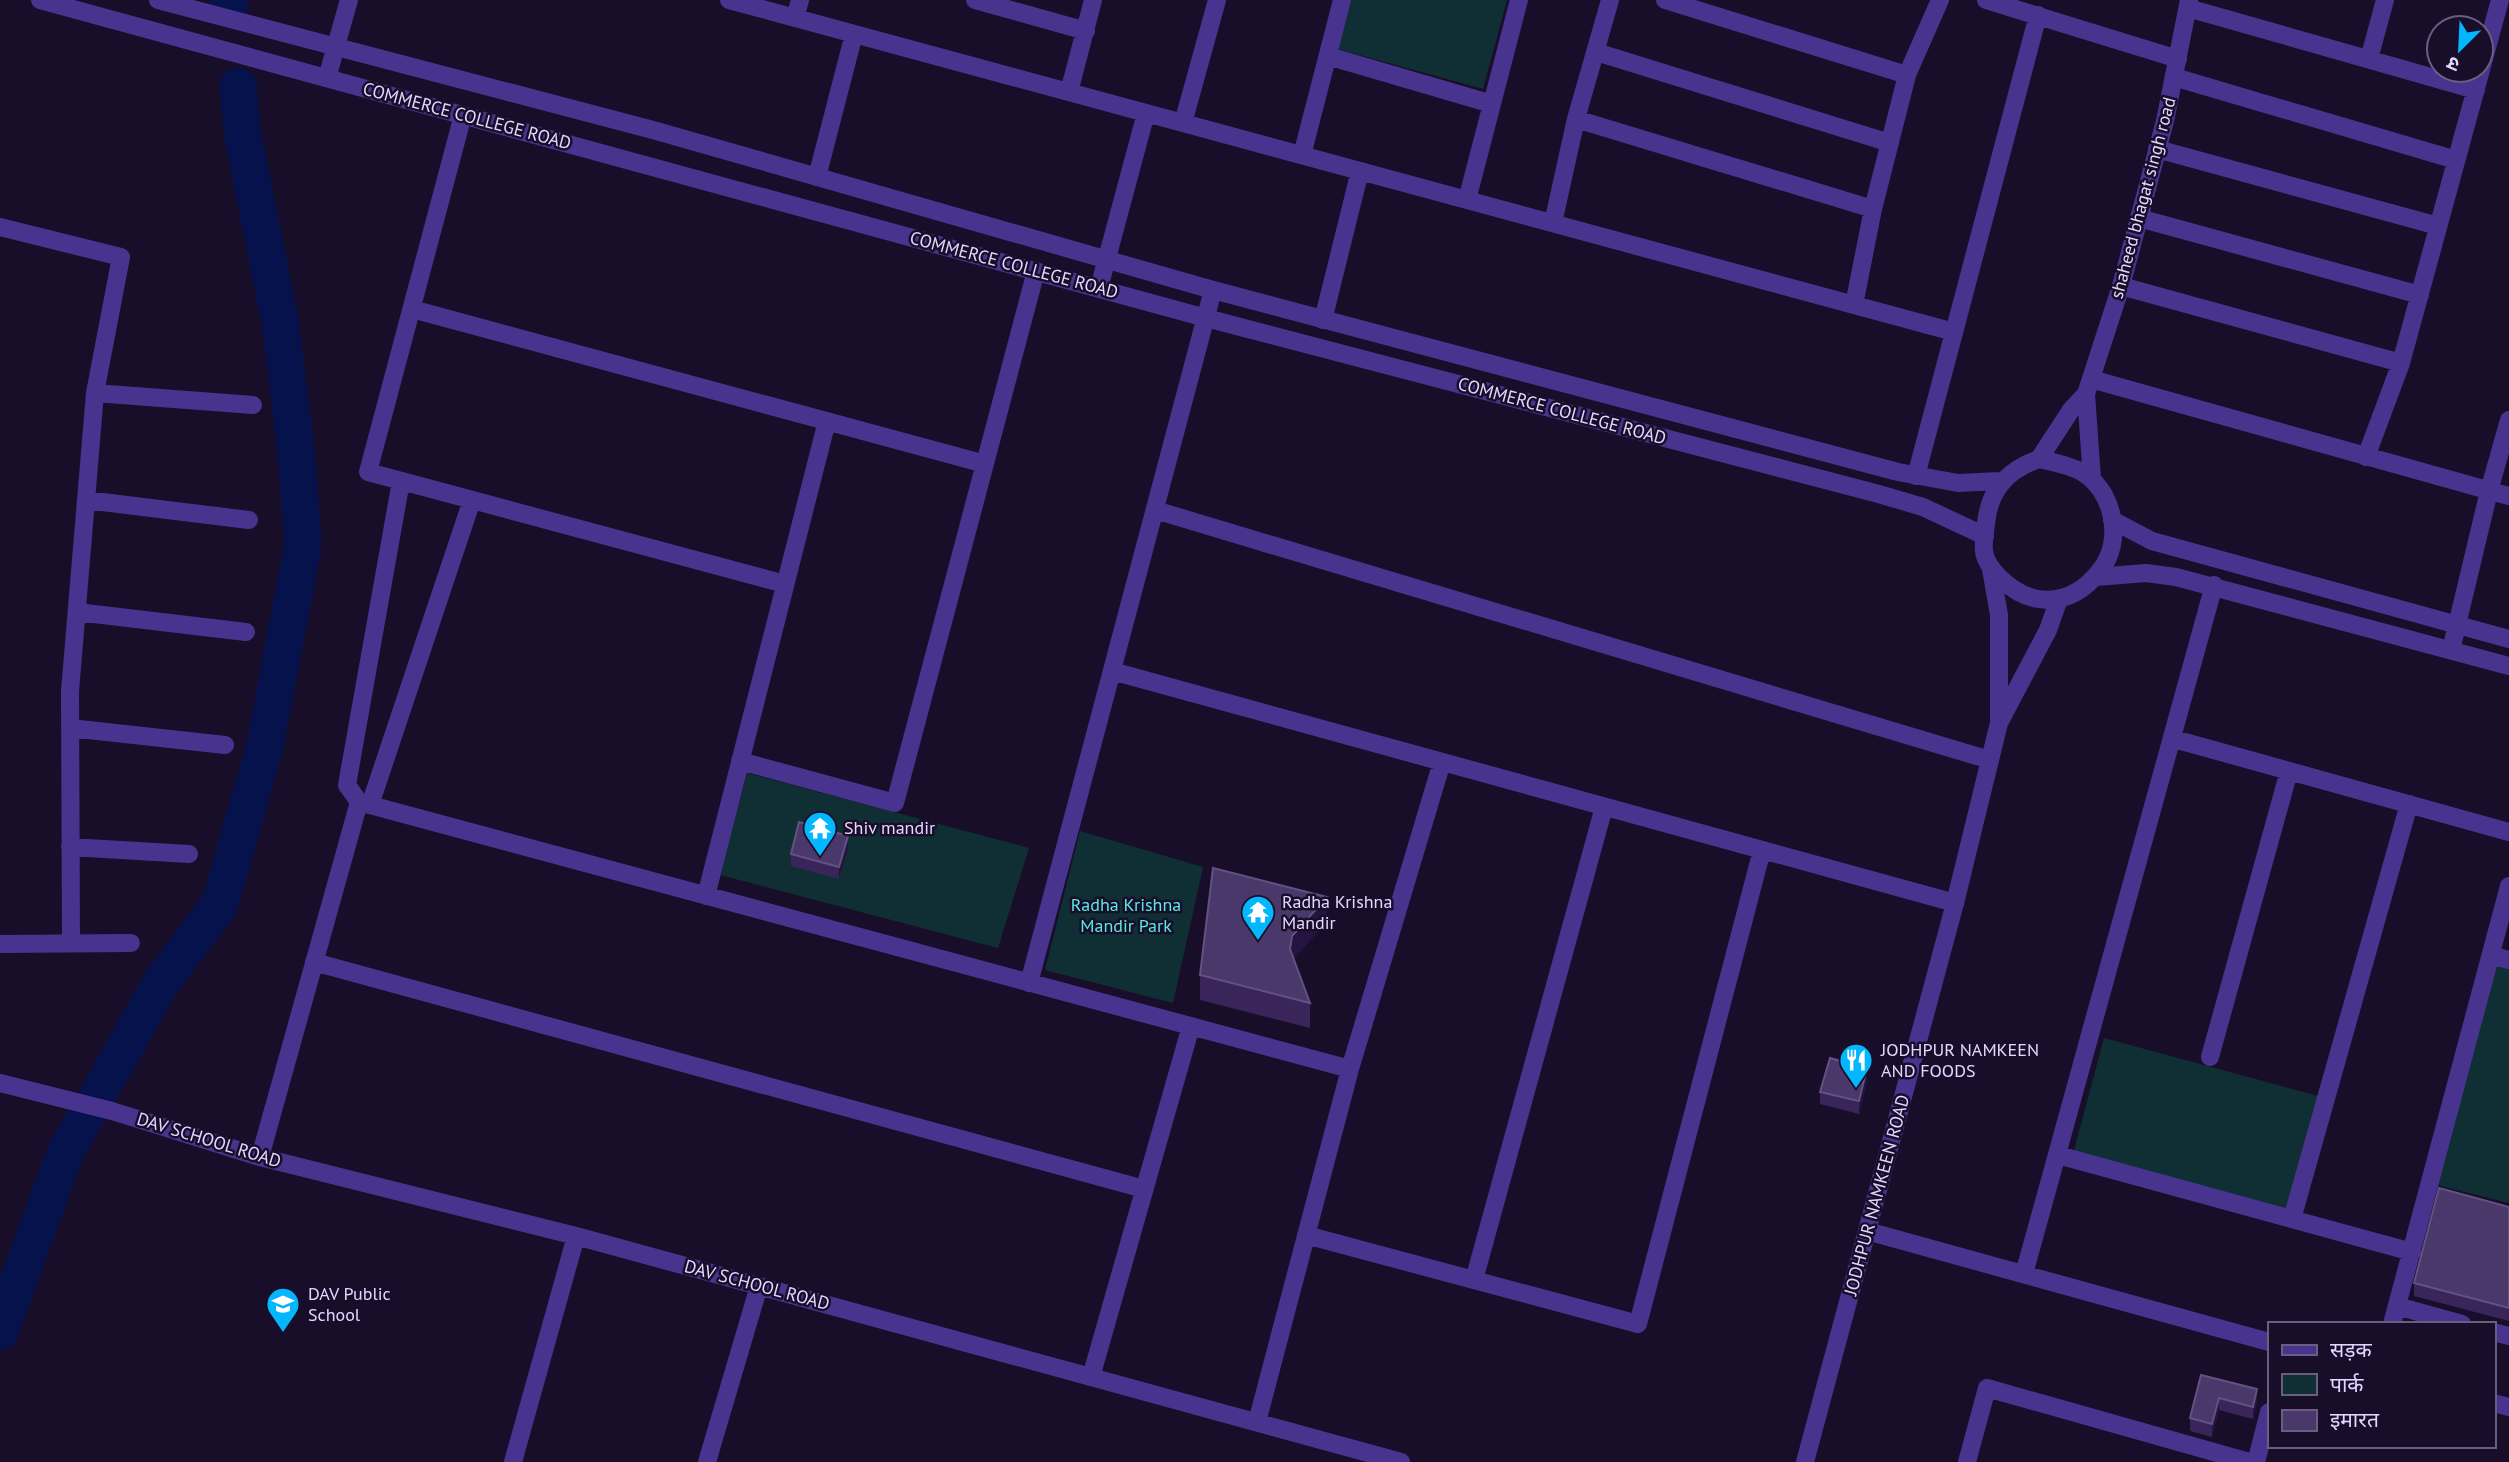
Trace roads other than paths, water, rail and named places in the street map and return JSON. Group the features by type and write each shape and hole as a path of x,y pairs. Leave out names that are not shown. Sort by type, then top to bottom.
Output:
{"street":[{"name":"COMMERCE COLLEGE ROAD","path":"40,0 1206,318 1875,493 1923,507 1985,536"},
{"path":"158,0 817,177 1323,320 1916,475 1958,483 2001,481"},
{"path":"327,78 349,0"},
{"path":"729,0 1954,332"},
{"path":"795,18 800,0"},
{"path":"975,0 1086,31"},
{"path":"1069,92 1093,0"},
{"path":"1183,123 1217,0"},
{"path":"1302,156 1342,0"},
{"path":"1467,200 1519,0"},
{"path":"1553,223 1576,119 1610,0"},
{"path":"1664,0 1907,75"},
{"path":"1854,305 1873,209 1907,75 1940,0"},
{"path":"1986,0 2178,59"},
{"path":"2369,59 2385,0"},
{"path":"2495,18 2500,0"},
{"path":"2189,4 2476,90"},
{"name":"shaheed bhagat singh road","path":"2089,386 2121,286 2157,149 2189,4"},
{"path":"1916,475 2038,15"},
{"path":"817,177 854,34"},
{"path":"1596,52 1890,143"},
{"path":"1328,56 1492,104"},
{"path":"2174,77 2456,160"},
{"path":"2366,457 2401,363 2478,84"},
{"path":"1099,288 1146,113"},
{"path":"463,115 368,472 785,584"},
{"path":"1576,119 1873,209"},
{"path":"2157,149 2438,226"},
{"path":"1323,320 1360,171"},
{"path":"2138,218 2420,295"},
{"path":"0,227 121,257 95,393 77,612 70,728 71,943"},
{"path":"740,761 895,803 1036,271"},
{"path":"2121,286 2401,363"},
{"path":"1029,983 1213,290"},
{"path":"412,309 985,464"},
{"path":"2089,386 2509,496"},
{"path":"2039,459 2089,386"},
{"path":"2089,386 2092,479"},
{"path":"95,393 253,405"},
{"path":"2451,650 2509,420"},
{"path":"706,895 827,421"},
{"path":"1991,569 2025,597 2059,599 2077,591 2096,577 2108,558 2114,540 2112,520 2105,498 2092,479 2066,466 2039,459 2020,466 2001,481 1988,504 1984,552 1991,569 2000,628 1999,723"},
{"path":"401,481 346,785 364,804 1350,1069"},
{"path":"260,1157 314,962 364,804 472,499"},
{"path":"86,500 249,520"},
{"path":"1155,510 1990,760"},
{"path":"2112,520 2152,541 2509,639"},
{"path":"2096,577 2146,573 2214,585 2509,666"},
{"path":"2024,1275 2174,739 2214,585"},
{"path":"1999,723 2048,630 2059,599"},
{"path":"77,612 246,632"},
{"path":"1112,671 1955,903"},
{"name":"JODHPUR NAMKEEN ROAD","path":"1805,1462 1955,903 1999,723"},
{"path":"70,728 225,745"},
{"path":"2174,739 2509,832"},
{"path":"1257,1422 1350,1069 1442,762"},
{"path":"2210,1057 2289,771"},
{"path":"2292,1219 2409,804"},
{"path":"1474,1280 1604,807"},
{"path":"70,847 189,854"},
{"path":"1306,1235 1638,1324 1762,850"},
{"path":"2447,1322 2395,1315 2412,1252 2435,1190 2509,886"},
{"path":"0,944 131,943"},
{"path":"2491,955 2509,960"},
{"path":"314,962 1144,1189"},
{"path":"1091,1377 1191,1026"},
{"name":"DAV SCHOOL ROAD","path":"0,1083 112,1111 260,1157 576,1236 1401,1462"},
{"path":"2058,1155 2412,1252"},
{"path":"1867,1231 2268,1342"},
{"path":"513,1462 576,1236"},
{"path":"708,1462 759,1286"},
{"path":"1967,1462 1987,1388 2249,1462"},
{"path":"2256,1462 2268,1416"}],"waterway":[{"path":"229,0 229,7"},
{"path":"0,1332 65,1153 162,981 220,904 265,746 303,544 296,450 280,321 243,136 238,86"}],"place":[{"name":"Shiv mandir","path":"820,858"},
{"name":"Radha Krishna Mandir","path":"1258,942"},
{"name":"JODHPUR NAMKEEN AND FOODS","path":"1856,1090"},
{"name":"DAV Public School","path":"283,1334"}],"park label":[{"name":"Radha Krishna Mandir Park","path":"1126,915"}]}
